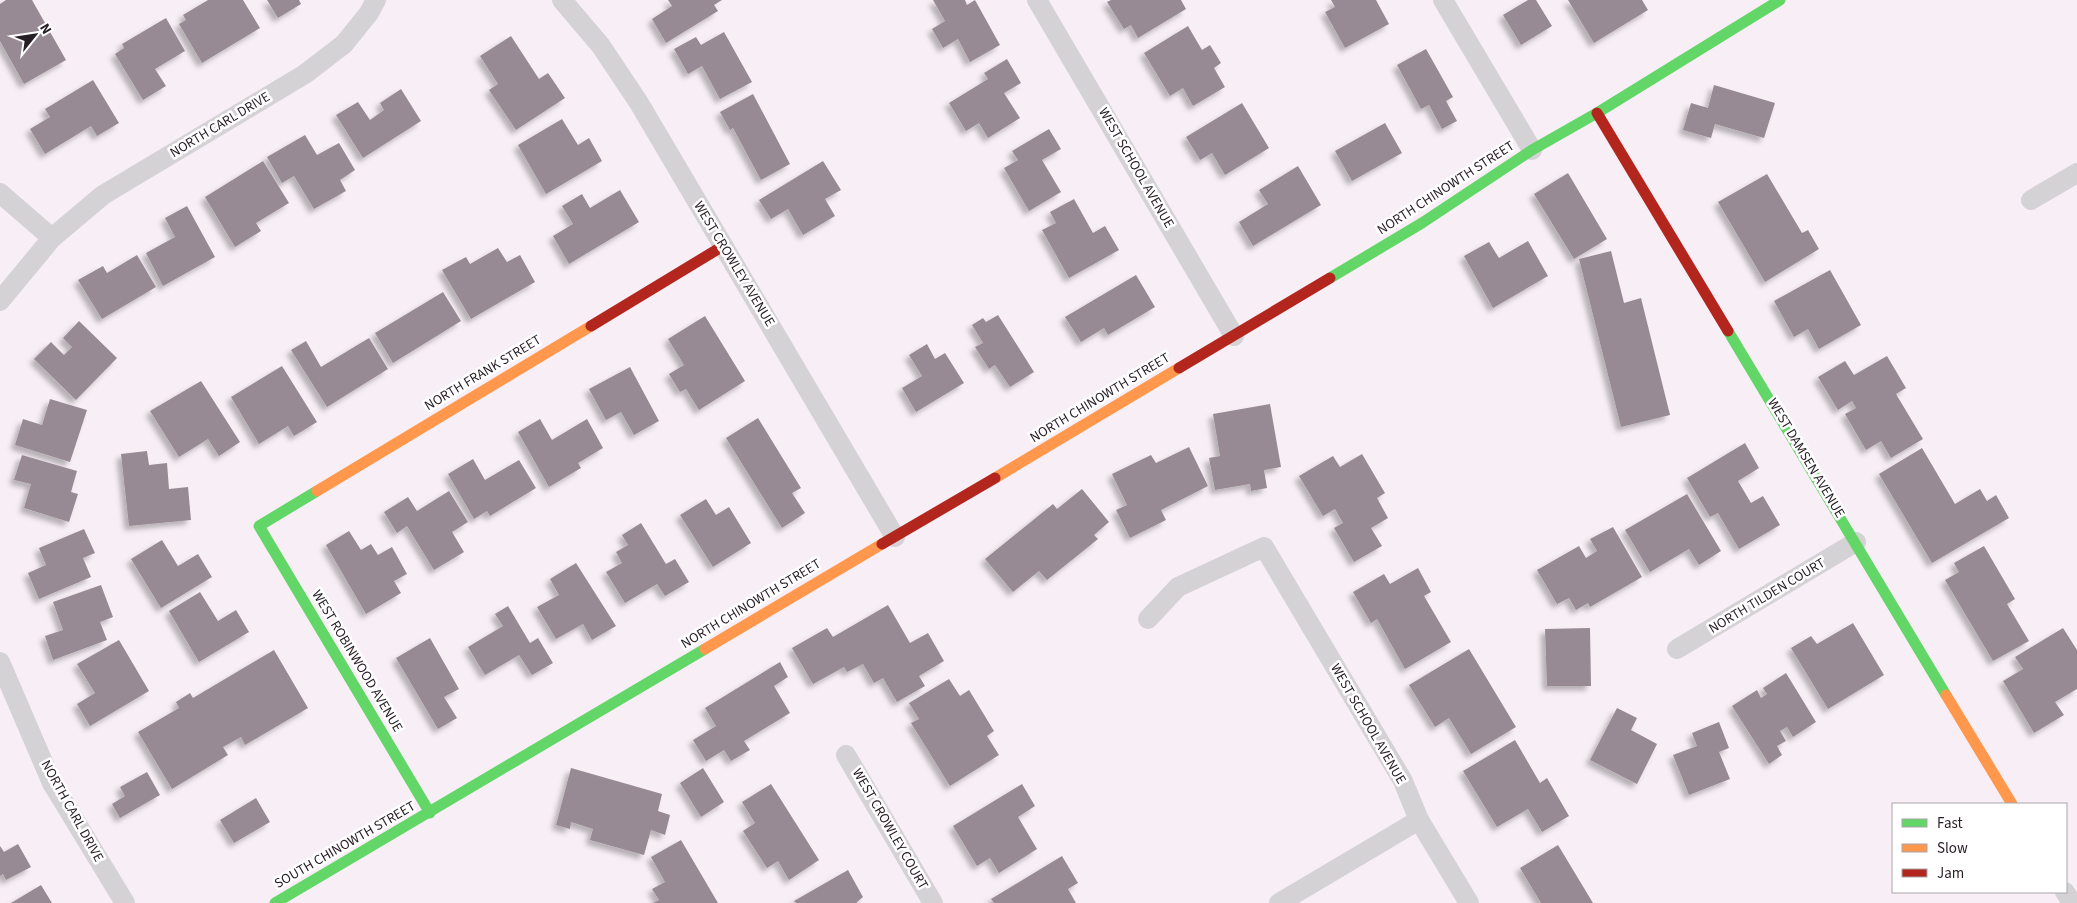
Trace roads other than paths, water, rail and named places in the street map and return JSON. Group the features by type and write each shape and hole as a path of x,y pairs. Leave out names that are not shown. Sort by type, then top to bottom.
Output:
{"street":[{"name":"NORTH CARL DRIVE","path":"0,302 52,238 103,195 305,74 344,44 376,0"},
{"name":"WEST CROWLEY AVENUE","path":"562,0 601,46 639,103 896,536"},
{"name":"WEST SCHOOL AVENUE","path":"1037,0 1234,336"},
{"path":"1443,0 1532,150"},
{"name":"NORTH CHINOWTH STREET","path":"430,812 1422,223 1532,150 1597,113 1780,0"},
{"name":"WEST DAMSEN AVENUE","path":"1597,113 2011,803"},
{"path":"2031,200 2077,173"},
{"path":"0,193 52,238"},
{"name":"NORTH FRANK STREET","path":"259,526 724,246"},
{"name":"WEST ROBINWOOD AVENUE","path":"259,526 430,812"},
{"name":"NORTH TILDEN COURT","path":"1677,649 1856,542"},
{"name":"WEST SCHOOL AVENUE","path":"1148,619 1178,587 1264,547 1403,781 1419,820 1469,903"},
{"name":"NORTH CARL DRIVE","path":"0,662 52,783 125,903"},
{"name":"WEST CROWLEY COURT","path":"846,756 933,903"},
{"name":"SOUTH CHINOWTH STREET","path":"275,903 430,812"},
{"path":"1279,903 1419,820"}]}
